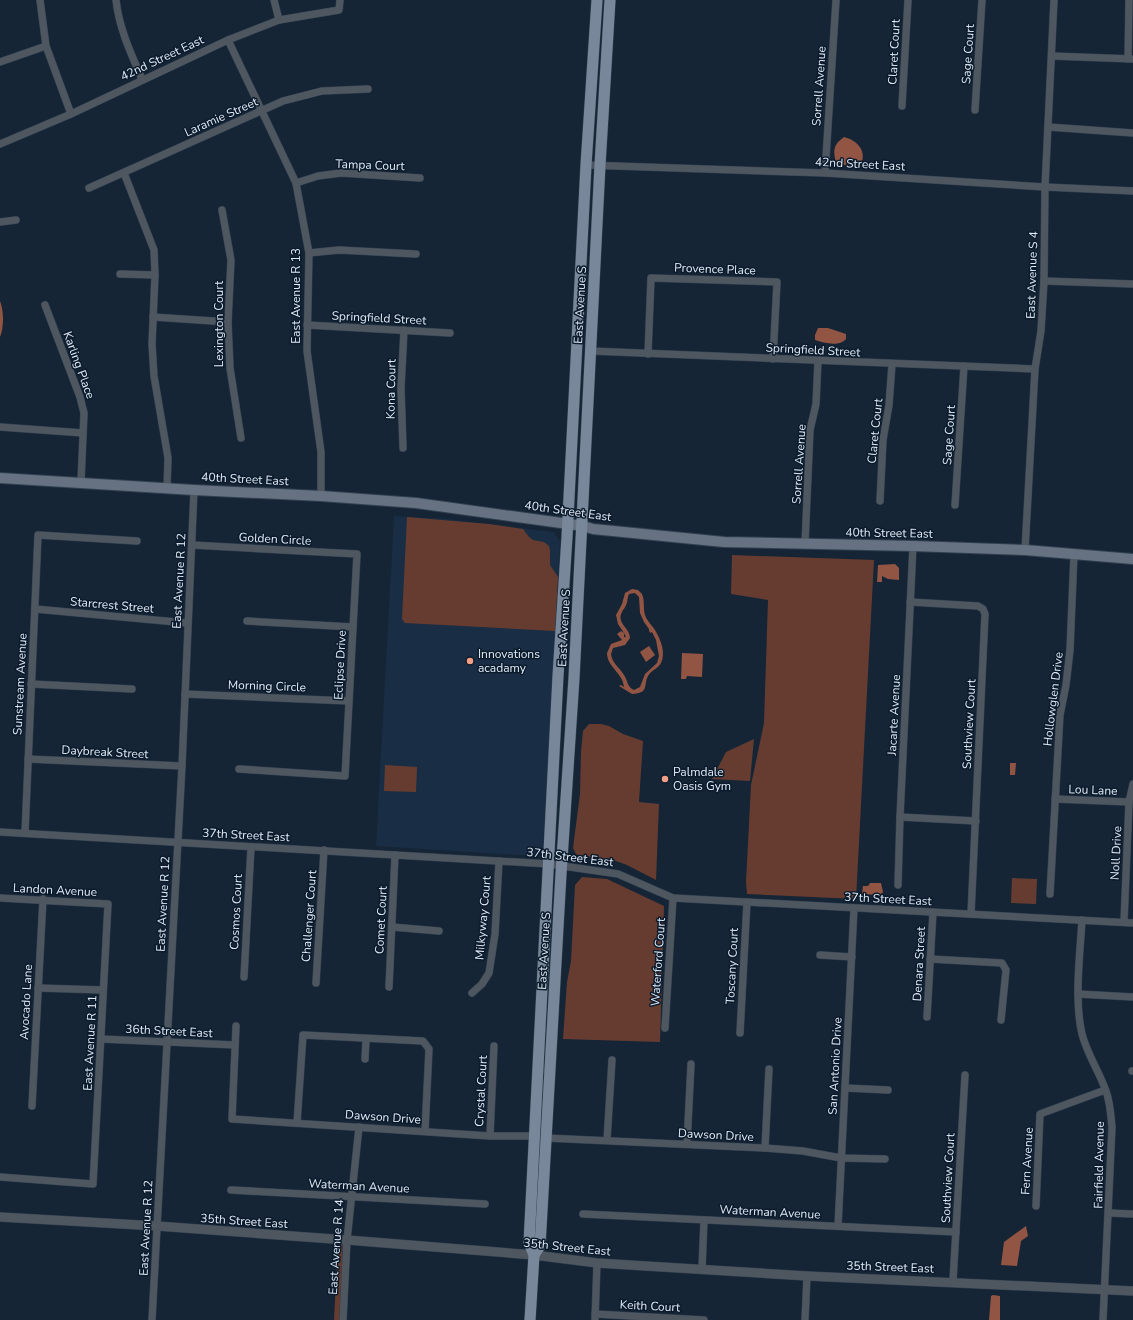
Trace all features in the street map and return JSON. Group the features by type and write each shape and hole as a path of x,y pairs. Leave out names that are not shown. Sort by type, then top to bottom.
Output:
{"main road":[{"name":"East Avenue S","path":"530,1320 534,1255 529,1243 533,1136 549,864 558,676 568,524 586,165 597,0"},
{"name":"East Avenue S","path":"534,1255 540,1246 583,526 600,165 610,0"},
{"name":"40th Street East","path":"0,478 321,496 416,503 583,526 593,529 702,541 1025,550 1133,559"}],"street":[{"path":"40,0 46,46 71,114"},
{"path":"116,0 118,15 142,79"},
{"path":"274,0 279,20"},
{"name":"42nd Street East","path":"0,144 71,114 142,79 228,40 279,20 339,10 340,0"},
{"name":"Sorrell Avenue","path":"825,173 836,0"},
{"name":"Claret Court","path":"902,106 908,0"},
{"name":"Sage Court","path":"975,110 982,0"},
{"name":"East Avenue S 4","path":"1025,550 1035,369 1041,331 1044,280 1045,187 1054,0"},
{"path":"1052,56 1131,59 1129,0"},
{"name":"East Avenue R 13","path":"228,40 296,182 309,253 306,351 321,452 321,496"},
{"path":"0,62 46,46"},
{"name":"Laramie Street","path":"89,188 283,101 322,91 368,89"},
{"path":"1048,127 1133,133"},
{"name":"42nd Street East","path":"586,165 825,173 1133,191"},
{"path":"124,173 154,250 155,275 152,344 154,376 168,458 167,488"},
{"name":"Tampa Court","path":"296,182 318,176 341,173 420,178"},
{"name":"Lexington Court","path":"222,210 231,260 228,322 230,368 241,438"},
{"path":"0,222 16,220"},
{"path":"309,253 339,250 416,254"},
{"path":"120,274 155,275"},
{"name":"Provence Place","path":"648,354 651,278 777,282 773,359"},
{"path":"1044,280 1133,284"},
{"name":"Karling Place","path":"45,305 80,397 84,413 81,482"},
{"path":"153,317 228,322"},
{"name":"Springfield Street","path":"307,325 450,333"},
{"name":"Kona Court","path":"403,448 401,388 404,330"},
{"name":"Springfield Street","path":"591,351 1035,369"},
{"name":"Sorrell Avenue","path":"805,544 810,430 816,404 818,361"},
{"name":"Claret Court","path":"880,501 883,440 889,405 892,364"},
{"name":"Sage Court","path":"955,505 964,366"},
{"path":"0,427 83,433"},
{"name":"East Avenue R 12","path":"152,1320 182,766 194,490"},
{"name":"Sunstream Avenue","path":"24,833 38,535 137,541"},
{"name":"Golden Circle","path":"192,545 357,554"},
{"name":"Jacarte Avenue","path":"898,885 913,546"},
{"name":"Eclipse Drive","path":"239,770 345,776 357,554"},
{"name":"Hollowglen Drive","path":"1050,894 1060,715 1066,685 1070,650 1074,554"},
{"name":"Southview Court","path":"910,602 978,606 983,608 985,614 971,914"},
{"name":"Starcrest Street","path":"35,609 188,623"},
{"path":"247,621 353,627"},
{"path":"31,684 132,689"},
{"name":"Morning Circle","path":"185,694 349,700"},
{"name":"Daybreak Street","path":"28,759 182,766"},
{"name":"Noll Drive","path":"1124,922 1130,845 1130,802 1133,784"},
{"name":"Lou Lane","path":"1055,799 1130,802"},
{"path":"900,817 976,821"},
{"name":"37th Street East","path":"0,832 549,864 618,874 673,898 1133,923"},
{"name":"Cosmos Court","path":"244,977 251,847"},
{"name":"Challenger Court","path":"316,983 324,850"},
{"name":"Comet Court","path":"389,987 395,854"},
{"name":"Milkyway Court","path":"472,993 482,984 490,973 495,934 499,861"},
{"name":"Landon Avenue","path":"0,898 43,899 108,904"},
{"name":"Waterford Court","path":"665,1028 673,898"},
{"name":"Avocado Lane","path":"32,1106 43,899"},
{"name":"Toscany Court","path":"740,1032 747,902"},
{"name":"East Avenue R 11","path":"0,1177 93,1184 108,904"},
{"name":"San Antonio Drive","path":"838,1226 854,908"},
{"name":"Denara Street","path":"927,1017 933,912"},
{"name":"Fairfield Avenue","path":"1082,920 1078,1010 1082,1034 1089,1054 1106,1090 1110,1107 1112,1127 1103,1320"},
{"path":"392,927 439,932"},
{"path":"820,955 852,956"},
{"path":"930,959 1002,963 1006,970 1001,1020"},
{"path":"38,988 103,990"},
{"path":"1078,994 1133,997"},
{"path":"235,1046 236,1026"},
{"path":"297,1123 302,1035 422,1041 429,1049 425,1131"},
{"name":"36th Street East","path":"101,1039 235,1046"},
{"path":"365,1059 366,1039"},
{"name":"Dawson Drive","path":"235,1046 232,1119 490,1136 533,1136"},
{"name":"Crystal Court","path":"490,1136 494,1046"},
{"path":"608,1140 612,1060"},
{"path":"686,1144 691,1064"},
{"path":"765,1148 769,1069"},
{"name":"Southview Court","path":"953,1282 965,1075"},
{"path":"845,1088 888,1090"},
{"name":"Fern Avenue","path":"1036,1206 1040,1114 1106,1090"},
{"name":"East Avenue R 14","path":"343,1320 350,1196 359,1127"},
{"name":"Dawson Drive","path":"546,1138 765,1148 804,1151 841,1158 885,1159"},
{"name":"Waterman Avenue","path":"231,1190 486,1204"},
{"path":"1109,1213 1133,1214"},
{"name":"Waterman Avenue","path":"583,1214 956,1232"},
{"name":"35th Street East","path":"0,1217 157,1226 347,1240 534,1255 597,1263 808,1276 1133,1291"},
{"path":"702,1269 704,1220"},
{"path":"595,1317 597,1263"},
{"path":"805,1320 808,1276"},
{"name":"Keith Court","path":"595,1317 704,1320"}],"shaded area":[{"path":"844,137 857,143 860,147 863,155 861,164 845,165 836,163 834,155 835,148"},
{"path":"0,301 3,319 0,337"},
{"path":"818,328 828,328 846,334 846,339 835,344 815,340 815,335"},
{"name":"Innovations acadamy","path":"394,516 446,519 553,532 560,541 543,848 534,856 376,846"},
{"path":"407,517 489,524 523,529 533,540 544,542 549,546 550,565 558,577 555,631 405,623 402,619"},
{"path":"732,555 874,560 856,899 747,894 746,882 751,785 764,723 768,600 731,594"},
{"path":"895,564 899,568 899,580 888,579 882,576 882,582 877,582 878,565"},
{"path":"632,589 638,590 643,597 644,612 646,617 661,642 663,655 660,665 648,676 644,690 638,693 632,694 619,686 621,685 624,687 623,682 608,658 607,653 611,644 622,640 617,634 621,631 624,633 618,624 616,615 622,604 625,593","holes":["635,593 639,597 640,613 650,633 652,632 656,640 659,656 657,663 645,674 640,687 634,690 629,686 611,654 613,648 625,645 630,638 621,619 629,594"]},
{"path":"649,646 655,655 646,662 640,652"},
{"path":"682,653 703,654 702,677 687,676 686,679 681,679"},
{"path":"589,724 609,726 623,734 643,741 639,802 659,804 656,880 616,861 578,855 573,848 580,794 583,731"},
{"path":"754,739 750,781 712,779 726,752"},
{"path":"1010,763 1016,763 1015,775 1010,775"},
{"path":"385,765 417,767 416,792 384,791"},
{"path":"582,877 607,879 664,906 660,1042 563,1039 567,982 571,961 575,885"},
{"path":"1012,878 1037,879 1036,904 1011,903"},
{"path":"870,883 881,883 883,892 881,895 862,894 863,886 868,886"},
{"path":"1026,1226 1028,1236 1021,1241 1017,1266 1001,1265 1004,1242"},
{"path":"338,1244 343,1244 340,1320 334,1320"},
{"path":"991,1296 1000,1296 1000,1320 989,1320"}],"place":[{"name":"Innovations acadamy","path":"470,661"},
{"name":"Palmdale Oasis Gym","path":"665,779"}]}
